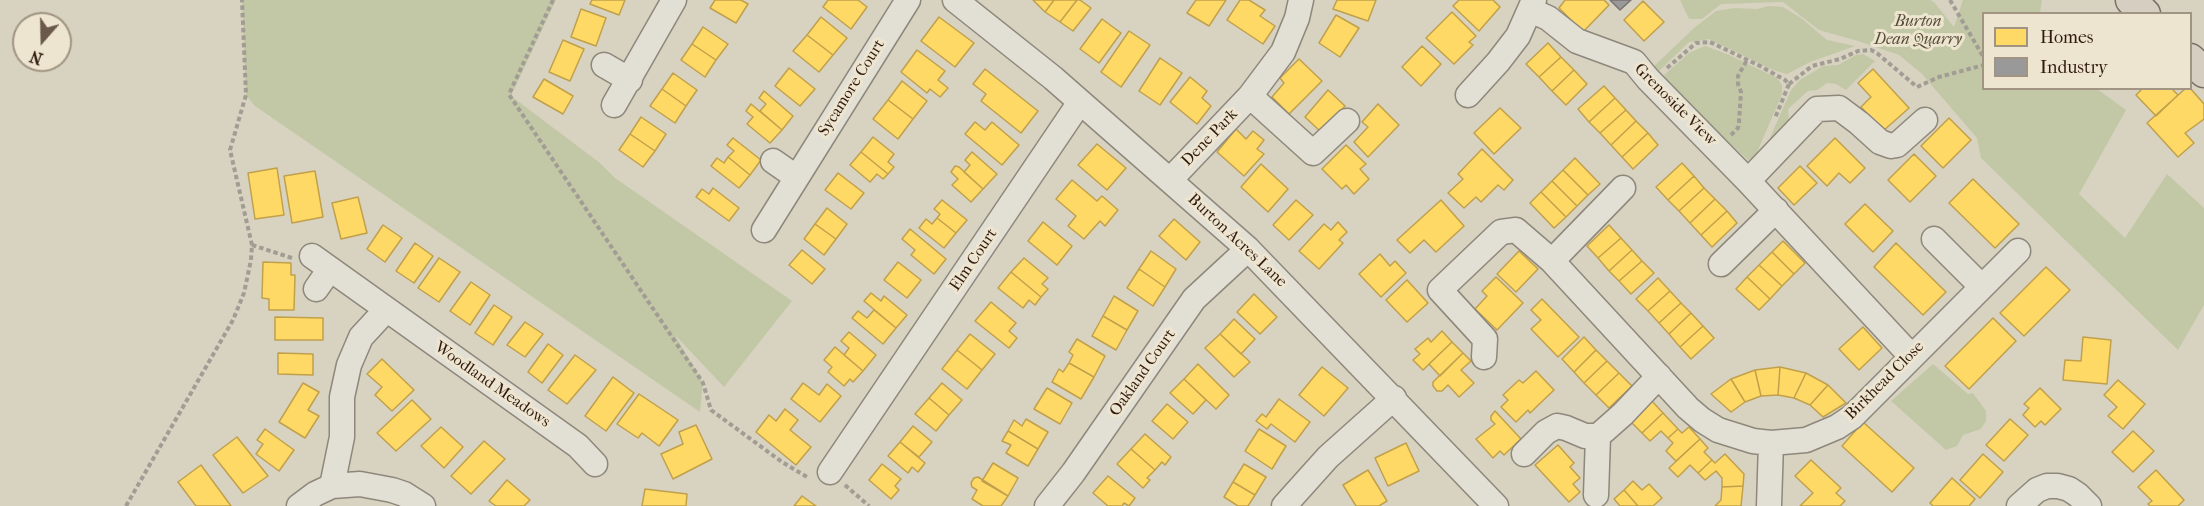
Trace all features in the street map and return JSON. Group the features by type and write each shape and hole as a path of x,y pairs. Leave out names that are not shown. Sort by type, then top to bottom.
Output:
{"main road":[{"path":"2131,0 2143,12"},
{"path":"2192,61 2204,72"}],"street":[{"path":"614,105 674,0"},
{"name":"Sycamore Court","path":"764,230 908,0"},
{"name":"Burton Acres Lane","path":"955,0 1171,179 1248,249 1496,506"},
{"name":"Dene Park","path":"1171,179 1250,96 1283,52 1297,18 1300,0"},
{"name":"Grenoside View","path":"1468,94 1498,62 1518,36 1532,5 1577,41 1634,62 1652,83 1719,149 1911,356"},
{"path":"604,65 630,80"},
{"name":"Dene Park","path":"1250,96 1313,153 1347,122"},
{"name":"Elm Court","path":"830,472 861,413 1080,102"},
{"path":"1748,181 1817,109 1839,108 1880,142 1891,146 1897,145 1925,120"},
{"path":"773,161 796,177"},
{"path":"1552,261 1623,188"},
{"path":"1722,264 1776,210"},
{"name":"Birkhead Close","path":"1484,357 1485,339 1462,311 1440,290 1501,232 1516,230 1552,261 1688,408 1718,429 1744,439 1771,443 1806,440 1837,427 1864,406 1911,356 2018,251"},
{"path":"1934,239 1982,286"},
{"name":"Oakland Court","path":"1047,506 1073,473 1194,299 1248,249"},
{"path":"316,289 321,263"},
{"name":"Woodland Meadows","path":"321,263 578,446 595,464"},
{"path":"332,486 342,437 342,397 349,365 361,337 386,310"},
{"path":"1524,454 1546,432 1557,426 1584,436 1598,436 1623,414 1659,376"},
{"path":"1284,506 1328,458 1394,398"},
{"path":"1596,495 1598,436"},
{"path":"1769,506 1771,443"},
{"path":"298,506 332,486 360,484 377,486 404,494 423,506"},
{"path":"2019,506 2037,490 2047,486 2069,489 2089,506"}],"path":[{"path":"126,506 234,320 244,293 252,245 230,150 246,95 242,0"},
{"path":"553,0 510,96 703,383 711,411 782,462 807,477 822,465 869,506"},
{"path":"1950,0 1982,56"},
{"path":"1652,83 1696,43 1710,42 1785,80 1788,84"},
{"path":"1772,125 1788,84 1812,66 1840,59 1858,51 1871,50 1917,87 1939,77 1982,66"},
{"path":"1719,149 1738,128 1742,92 1738,84 1738,76 1747,60"},
{"path":"252,245 308,263 321,263"}],"green space":[{"path":"242,0 556,0 511,96 600,163 615,178 792,301 724,387 675,335 703,383 700,412 255,106 246,95"},
{"name":"Burton Dean Quarry","path":"1680,0 1930,0 1954,27 1963,0 2042,0 2040,12 1982,12 1982,90 2098,90 2126,110 2079,194 2125,238 2167,174 2204,208 2204,305 2178,350 1981,158 1977,138 1921,73 1899,55 1819,30 1783,2 1721,4 1702,19 1689,19"},
{"path":"1769,6 1783,7 1801,18 1827,40 1855,46 1810,62 1787,74 1773,70 1709,39 1689,42 1658,72 1651,69 1694,28 1716,11 1735,8 1757,9"},
{"path":"1705,46 1777,78 1782,85 1782,94 1755,157 1748,160 1668,86 1664,75 1689,53"},
{"path":"1863,54 1875,61 1846,90 1836,84 1827,83 1817,90 1808,91 1788,109 1789,120 1766,147 1791,90 1800,80 1823,66 1838,65 1856,55"},
{"path":"1933,364 1968,394 1973,393 1986,411 1986,421 1981,429 1963,435 1957,446 1946,450 1891,401"}],"building: Homes":[{"path":"592,0 625,0 619,15 590,4"},
{"path":"715,0 741,0 748,4 736,23 710,8"},
{"path":"828,0 858,0 867,7 851,29 823,7"},
{"path":"1033,0 1054,0 1045,12"},
{"path":"1054,0 1077,0 1060,22 1045,12"},
{"path":"1077,0 1091,8 1073,31 1060,22"},
{"path":"1196,0 1226,0 1209,26 1187,13"},
{"path":"1240,0 1249,0 1265,10 1260,16 1275,26 1263,44 1227,20"},
{"path":"1337,0 1376,0 1368,21 1333,9"},
{"path":"1459,0 1493,0 1500,7 1479,31 1453,6"},
{"path":"1565,0 1604,0 1609,5 1583,32 1559,8"},
{"path":"1643,1 1664,22 1644,41 1624,20"},
{"path":"581,9 606,18 596,46 571,37"},
{"path":"1452,12 1476,36 1469,42 1473,45 1454,64 1426,38"},
{"path":"1336,15 1359,28 1340,57 1319,43"},
{"path":"821,17 847,38 833,55 807,35"},
{"path":"939,17 974,43 955,67 921,41"},
{"path":"1102,19 1121,33 1099,63 1080,49"},
{"path":"703,27 728,44 716,60 692,44"},
{"path":"1129,31 1150,45 1121,87 1101,72"},
{"path":"807,35 833,55 819,72 793,51"},
{"path":"563,40 584,49 570,81 549,72"},
{"path":"1548,43 1561,57 1539,77 1526,64"},
{"path":"692,44 716,60 705,77 681,60"},
{"path":"1422,46 1441,64 1421,86 1402,67"},
{"path":"917,50 945,71 938,80 948,88 940,97 930,89 927,93 901,72"},
{"path":"1561,57 1574,70 1552,91 1539,77"},
{"path":"1160,58 1182,73 1160,105 1139,91"},
{"path":"1299,59 1322,81 1289,114 1272,97 1284,83 1280,78"},
{"path":"789,68 815,89 800,106 775,86"},
{"path":"985,69 1038,111 1021,133 981,101 986,94 973,84"},
{"path":"1873,69 1909,108 1883,131 1861,107 1871,97 1858,83"},
{"path":"1574,70 1587,84 1566,105 1552,91"},
{"path":"673,73 697,90 686,106 662,89"},
{"path":"1190,77 1207,91 1202,98 1211,106 1197,124 1170,102"},
{"path":"544,79 573,96 563,114 533,97"},
{"path":"902,81 927,101 913,119 888,100"},
{"path":"1604,86 1615,98 1589,122 1578,109"},
{"path":"662,89 686,106 675,123 650,106"},
{"path":"1328,90 1345,106 1322,133 1305,117"},
{"path":"2141,90 2173,90 2178,95 2156,116 2136,95"},
{"path":"2184,90 2192,90 2204,104 2204,119 2185,133 2194,143 2178,157 2147,123"},
{"path":"764,91 793,116 782,130 760,111 766,104 759,98"},
{"path":"1615,98 1626,110 1600,133 1589,122"},
{"path":"888,100 913,119 898,139 873,119"},
{"path":"751,104 782,130 770,143 747,124 753,117 746,111"},
{"path":"1378,104 1399,125 1368,157 1354,142 1368,127 1362,122"},
{"path":"1500,108 1521,128 1494,154 1474,133"},
{"path":"1626,110 1636,121 1611,145 1600,133"},
{"path":"641,117 666,134 655,151 630,134"},
{"path":"1949,118 1971,140 1943,168 1921,146"},
{"path":"1636,121 1648,133 1622,157 1611,145"},
{"path":"975,122 985,130 992,122 1019,145 1002,165 965,134"},
{"path":"1236,129 1246,139 1253,131 1264,140 1257,149 1264,154 1244,176 1217,152"},
{"path":"1648,133 1658,145 1633,169 1622,157"},
{"path":"630,134 655,151 643,167 619,150"},
{"path":"873,137 894,154 888,162 894,167 888,174 861,152"},
{"path":"733,138 761,160 750,175 728,157 734,151 727,145"},
{"path":"1835,138 1865,168 1850,183 1839,173 1827,186 1807,166"},
{"path":"1097,144 1126,168 1107,190 1078,165"},
{"path":"1346,145 1366,164 1360,169 1369,179 1354,194 1346,185 1342,189 1322,169"},
{"path":"1482,149 1513,180 1504,190 1498,185 1481,202 1476,197 1464,208 1448,193 1463,179 1458,174"},
{"path":"861,152 888,174 883,179 877,174 870,182 850,165"},
{"path":"972,152 997,174 983,189 964,172 970,165 965,160"},
{"path":"1914,154 1936,176 1910,202 1888,180"},
{"path":"728,157 750,175 739,188 711,166 717,158 724,163"},
{"path":"1575,158 1600,184 1588,195 1563,170"},
{"path":"1682,163 1694,176 1668,200 1656,187"},
{"path":"1261,164 1288,189 1268,212 1241,187"},
{"path":"955,166 983,189 971,202 952,185 958,179 951,172"},
{"path":"1800,166 1817,183 1794,205 1778,188"},
{"path":"277,168 284,215 255,219 248,173"},
{"path":"1563,170 1588,195 1577,206 1552,181"},
{"path":"315,171 323,217 292,223 284,176"},
{"path":"838,173 864,193 851,209 825,190"},
{"path":"1694,176 1704,188 1679,211 1668,200"},
{"path":"1973,179 2019,224 1995,248 1949,203"},
{"path":"1072,180 1097,201 1102,196 1118,210 1105,226 1100,221 1084,239 1068,226 1076,216 1056,199"},
{"path":"1552,181 1577,206 1566,217 1541,192"},
{"path":"713,188 739,208 729,221 696,197 702,189 709,194"},
{"path":"1704,188 1715,199 1690,223 1679,211"},
{"path":"1541,192 1566,217 1554,228 1530,203"},
{"path":"358,197 367,233 341,239 332,203"},
{"path":"1715,199 1727,211 1701,235 1690,223"},
{"path":"942,200 967,220 956,233 937,218 940,214 934,209"},
{"path":"1296,200 1313,215 1289,240 1273,225"},
{"path":"1441,200 1464,226 1436,252 1424,240 1410,253 1397,240"},
{"path":"1865,204 1893,231 1873,252 1845,224"},
{"path":"827,208 847,224 836,239 815,224"},
{"path":"1727,211 1737,223 1712,247 1701,235"},
{"path":"937,218 956,233 944,248 919,228 926,219 932,224"},
{"path":"1174,219 1200,242 1186,260 1159,236"},
{"path":"1043,222 1072,246 1057,265 1028,241"},
{"path":"1338,222 1347,232 1339,240 1343,243 1319,269 1299,251 1324,224 1331,230"},
{"path":"815,224 836,239 824,255 804,239"},
{"path":"383,225 402,238 385,262 367,249"},
{"path":"1609,225 1621,238 1598,258 1587,246"},
{"path":"910,229 946,259 934,274 911,255 915,250 902,239"},
{"path":"1621,238 1632,250 1609,271 1598,258"},
{"path":"1783,241 1805,263 1794,274 1772,252"},
{"path":"415,243 433,256 414,283 396,271"},
{"path":"1896,243 1946,292 1923,315 1874,267"},
{"path":"802,250 825,269 812,284 789,265"},
{"path":"1632,250 1642,261 1619,281 1609,271"},
{"path":"1151,251 1176,269 1165,287 1139,269"},
{"path":"1519,251 1538,269 1516,292 1497,274"},
{"path":"1772,252 1794,274 1782,286 1759,265"},
{"path":"1380,254 1390,266 1395,261 1406,273 1381,297 1359,274"},
{"path":"439,258 460,272 439,302 418,288"},
{"path":"1024,258 1048,278 1042,284 1048,289 1041,297 1011,272"},
{"path":"1642,261 1654,273 1631,294 1619,281"},
{"path":"263,262 291,263 291,275 295,275 294,310 269,310 269,299 262,298"},
{"path":"898,262 921,280 907,298 884,280"},
{"path":"1759,265 1782,286 1770,299 1747,277"},
{"path":"2046,267 2070,290 2024,336 2000,313"},
{"path":"1139,269 1165,287 1153,306 1127,288"},
{"path":"1011,272 1041,297 1035,305 1029,300 1023,308 998,288"},
{"path":"1496,277 1523,303 1497,330 1475,309 1487,296 1482,291"},
{"path":"1747,277 1770,299 1759,310 1736,289"},
{"path":"1658,278 1670,291 1648,311 1636,299"},
{"path":"1407,280 1428,303 1407,322 1386,300"},
{"path":"471,282 490,295 470,325 450,311"},
{"path":"1670,291 1681,303 1659,323 1648,311"},
{"path":"871,293 881,301 884,296 907,315 896,328 864,301"},
{"path":"1254,294 1277,317 1260,334 1237,312"},
{"path":"1114,296 1138,311 1127,330 1103,316"},
{"path":"1542,299 1579,337 1558,357 1531,329 1541,320 1531,310"},
{"path":"991,302 1016,323 1009,331 1017,338 1009,348 975,321"},
{"path":"1681,303 1691,313 1669,334 1659,323"},
{"path":"494,305 512,317 493,345 475,333"},
{"path":"874,310 896,328 883,344 852,318 858,311 867,318"},
{"path":"1691,313 1703,326 1680,347 1669,334"},
{"path":"1103,316 1127,330 1116,350 1092,336"},
{"path":"275,317 323,318 323,340 275,340"},
{"path":"1993,318 2016,341 1969,389 1945,366"},
{"path":"1234,319 1255,339 1241,354 1220,334"},
{"path":"525,322 543,334 525,357 507,345"},
{"path":"1703,326 1714,338 1691,359 1680,347"},
{"path":"1863,327 1882,348 1859,370 1839,349"},
{"path":"1442,331 1452,342 1423,370 1413,360 1420,354 1415,349 1428,338 1431,342"},
{"path":"849,332 876,355 863,371 844,355 849,348 841,341"},
{"path":"970,334 995,354 982,370 957,350"},
{"path":"1220,334 1250,362 1234,377 1205,348"},
{"path":"1584,337 1596,350 1574,372 1562,359"},
{"path":"2083,337 2111,340 2107,384 2063,380 2065,360 2081,361"},
{"path":"1077,339 1105,356 1094,377 1069,363 1073,355 1069,352"},
{"path":"1452,342 1463,353 1440,376 1429,364"},
{"path":"548,344 563,355 542,383 528,372"},
{"path":"835,347 863,371 853,382 850,379 844,386 828,372 832,367 824,360"},
{"path":"957,350 982,370 967,389 942,369"},
{"path":"1596,350 1607,361 1584,383 1574,372"},
{"path":"278,353 313,354 313,375 278,374"},
{"path":"1463,353 1471,361 1461,370 1474,383 1459,397 1448,385 1442,391 1437,391 1433,382"},
{"path":"575,355 596,370 567,404 548,390"},
{"path":"382,359 414,390 392,411 375,395 382,387 367,374"},
{"path":"1607,361 1619,373 1596,395 1584,383"},
{"path":"1069,363 1094,377 1081,399 1052,382 1059,369 1063,372"},
{"path":"1198,364 1229,395 1216,409 1184,379"},
{"path":"1322,367 1348,388 1324,416 1299,395"},
{"path":"1780,367 1778,395 1761,396 1755,370"},
{"path":"1780,367 1806,373 1794,398 1778,395"},
{"path":"1755,370 1761,396 1745,402 1731,379"},
{"path":"1536,371 1554,390 1530,413 1528,410 1516,422 1501,407 1508,400 1503,395 1519,380 1523,383"},
{"path":"1619,373 1632,386 1609,408 1596,395"},
{"path":"1806,373 1828,385 1810,405 1794,398"},
{"path":"613,377 634,393 606,431 585,416"},
{"path":"1184,379 1206,400 1193,414 1170,393"},
{"path":"1731,379 1745,402 1731,412 1711,394"},
{"path":"2118,380 2145,404 2123,429 2108,416 2117,407 2104,395"},
{"path":"303,383 319,392 308,410 319,416 305,438 279,422"},
{"path":"803,383 819,395 827,384 841,396 820,422 791,399"},
{"path":"942,383 962,400 949,415 929,398"},
{"path":"1828,385 1846,403 1823,417 1810,405"},
{"path":"1047,388 1072,403 1060,424 1034,409"},
{"path":"2040,388 2061,409 2045,425 2041,421 2035,427 2023,415 2029,408 2024,404"},
{"path":"639,394 678,420 659,446 642,433 638,438 617,424"},
{"path":"929,398 949,415 936,431 915,414"},
{"path":"1279,399 1310,422 1295,442 1271,424 1267,429 1256,421 1262,414 1266,417"},
{"path":"1650,399 1663,413 1642,433 1629,420"},
{"path":"412,400 431,419 396,451 377,433"},
{"path":"1167,404 1188,422 1173,439 1152,421"},
{"path":"785,409 798,420 790,430 811,447 796,465 756,432 769,415 776,421"},
{"path":"1495,411 1521,439 1504,455 1500,451 1493,458 1476,439 1495,424 1491,416"},
{"path":"1663,413 1678,429 1668,438 1661,431 1650,441 1642,433"},
{"path":"1026,419 1048,432 1038,449 1008,431 1014,420 1022,426"},
{"path":"2010,419 2028,435 2004,461 1986,445"},
{"path":"1863,422 1914,468 1892,492 1842,446"},
{"path":"696,425 712,459 673,479 661,454 683,444 679,432"},
{"path":"913,426 932,442 919,457 900,442"},
{"path":"441,427 463,447 444,468 421,446"},
{"path":"1689,427 1700,439 1676,461 1666,451 1673,443 1668,438 1678,429 1682,433"},
{"path":"265,429 294,450 279,471 256,454 263,444 257,440"},
{"path":"1259,429 1286,446 1272,469 1245,451"},
{"path":"1008,431 1038,449 1028,466 1006,453 1011,445 1002,441"},
{"path":"2133,431 2154,451 2133,472 2112,452"},
{"path":"1145,434 1171,457 1165,465 1162,462 1155,470 1131,449"},
{"path":"237,437 268,476 243,493 213,455"},
{"path":"1700,439 1708,448 1704,452 1712,460 1698,473 1690,465 1678,477 1669,468"},
{"path":"484,441 505,459 471,494 451,476"},
{"path":"900,442 925,463 918,472 912,467 908,473 888,456"},
{"path":"1406,443 1419,471 1388,486 1375,458"},
{"path":"1558,445 1574,463 1570,467 1580,478 1573,484 1580,492 1569,502 1535,465"},
{"path":"1131,449 1155,470 1147,478 1150,480 1143,488 1117,464"},
{"path":"1725,454 1744,474 1743,486 1722,487 1722,478 1716,471 1705,480 1698,473 1712,460 1715,463"},
{"path":"1983,454 2003,472 1980,498 1960,480"},
{"path":"1811,460 1841,488 1836,493 1845,501 1840,506 1800,506 1813,493 1795,476"},
{"path":"993,463 1018,478 1008,496 982,481"},
{"path":"882,464 901,479 895,486 899,490 891,499 869,480"},
{"path":"1244,464 1266,477 1255,495 1233,482"},
{"path":"201,465 231,506 196,506 178,482"},
{"path":"1368,470 1387,501 1379,506 1356,506 1343,485"},
{"path":"2156,470 2184,500 2178,506 2150,506 2148,504 2152,501 2138,487"},
{"path":"1108,476 1135,498 1129,506 1124,503 1122,506 1108,506 1093,493"},
{"path":"978,477 1008,496 1001,506 983,506 972,499 977,490 972,487 971,483 974,478"},
{"path":"1952,478 1975,499 1969,506 1933,506 1930,503"},
{"path":"507,480 530,500 524,506 496,506 489,501"},
{"path":"1633,481 1642,490 1649,484 1662,498 1653,506 1638,506 1624,490"},
{"path":"1233,482 1255,495 1248,506 1238,506 1224,497"},
{"path":"1743,486 1741,506 1715,506 1721,500 1722,487"},
{"path":"645,489 687,494 686,506 642,506"},
{"path":"1624,490 1638,506 1620,506 1614,499"},
{"path":"802,496 816,506 794,506"}],"building: Industry":[{"path":"1610,0 1631,0 1620,10"}]}
